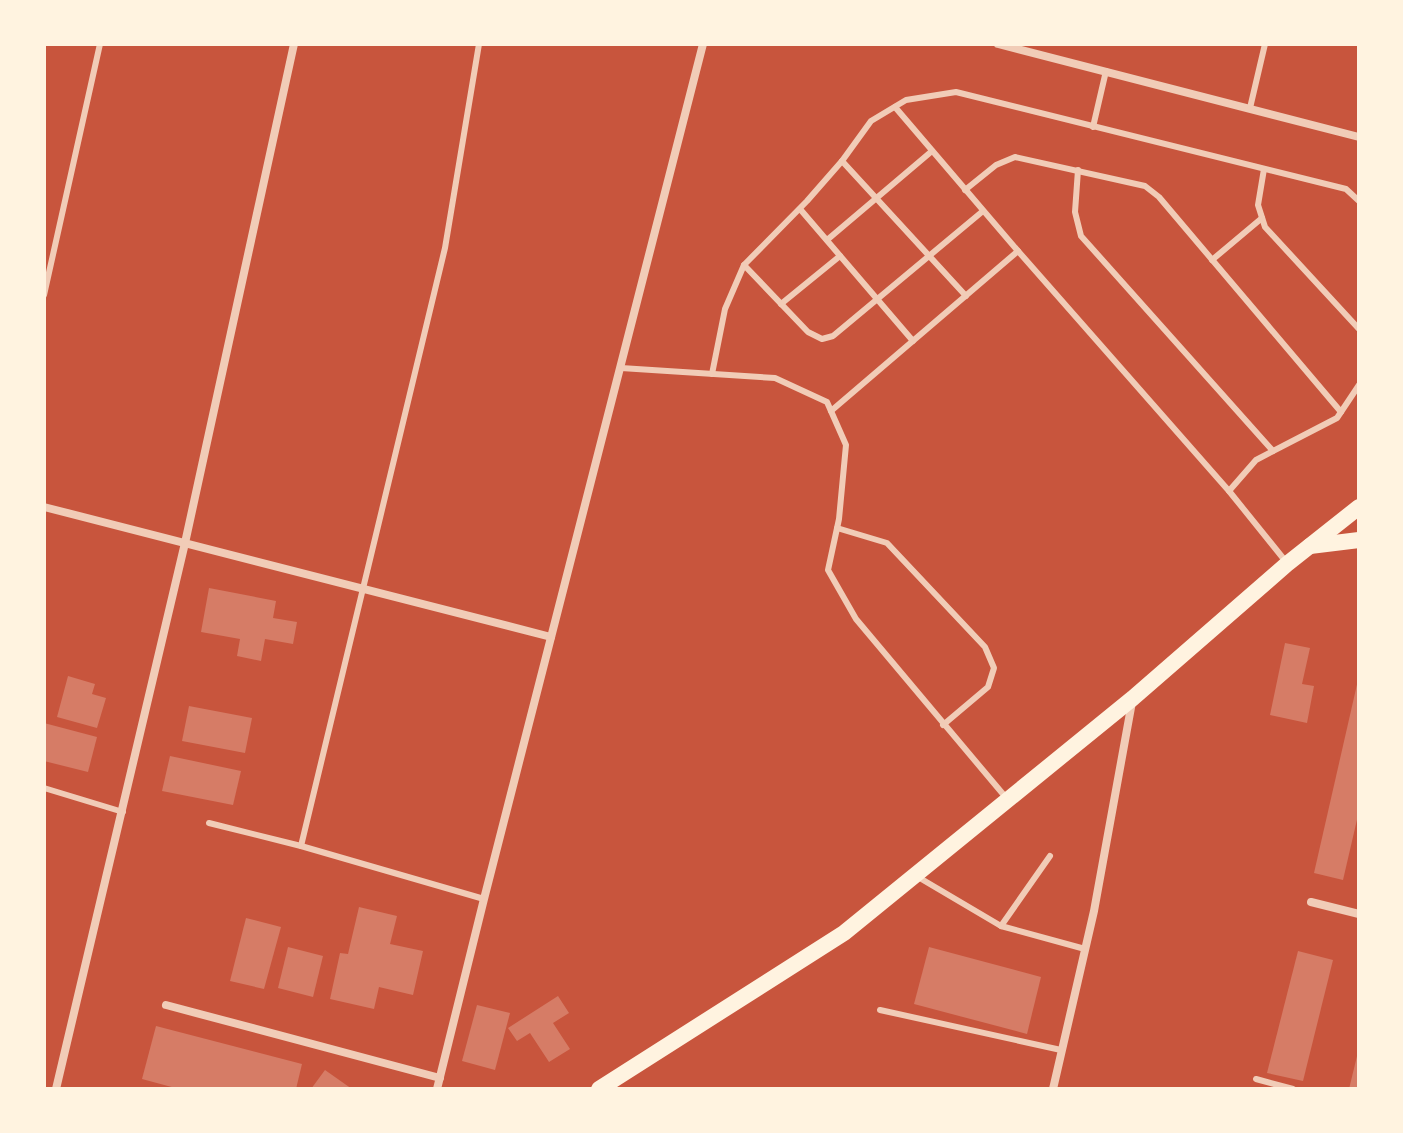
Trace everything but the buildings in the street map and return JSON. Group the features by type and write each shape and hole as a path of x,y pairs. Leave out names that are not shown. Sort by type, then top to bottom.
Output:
{"main road":[{"path":"599,1089 627,1082 844,933 1133,698 1287,564 1359,507"},
{"path":"1309,546 1359,540"}],"street":[{"path":"56,1089 185,543 294,44"},
{"path":"437,1089 703,44"},
{"path":"998,44 1359,137"},
{"path":"44,507 551,637"},
{"path":"1053,1089 1085,949 1133,698"},
{"path":"1311,902 1359,914"},
{"path":"166,1005 440,1078"}],"lane":[{"path":"44,295 100,44"},
{"path":"301,846 445,248 479,44"},
{"path":"1250,108 1265,44"},
{"path":"1093,127 1106,71"},
{"path":"712,374 725,309 744,265 800,209 842,161 871,121 906,100 956,92 1346,189 1359,201"},
{"path":"895,107 1229,491 1287,564"},
{"path":"827,240 932,151"},
{"path":"965,190 996,165 1015,157 1145,186 1159,197 1341,412"},
{"path":"842,161 966,296"},
{"path":"1264,169 1258,205 1265,227 1359,329"},
{"path":"1078,170 1075,212 1081,236 1273,451"},
{"path":"800,209 913,341"},
{"path":"744,265 808,332 822,339 833,336 983,211"},
{"path":"1212,260 1262,218"},
{"path":"831,411 1018,251"},
{"path":"781,304 840,256"},
{"path":"621,368 775,378 827,402 846,445 837,528 828,570 856,619 1008,800"},
{"path":"1229,491 1256,460 1337,418 1359,385"},
{"path":"837,528 887,543 985,647 994,668 988,687 943,725"},
{"path":"44,788 123,812"},
{"path":"209,823 484,899"},
{"path":"1001,926 1050,856"},
{"path":"915,875 1001,926 1085,949"},
{"path":"880,1010 1061,1050"},
{"path":"1256,1079 1293,1089"}]}
